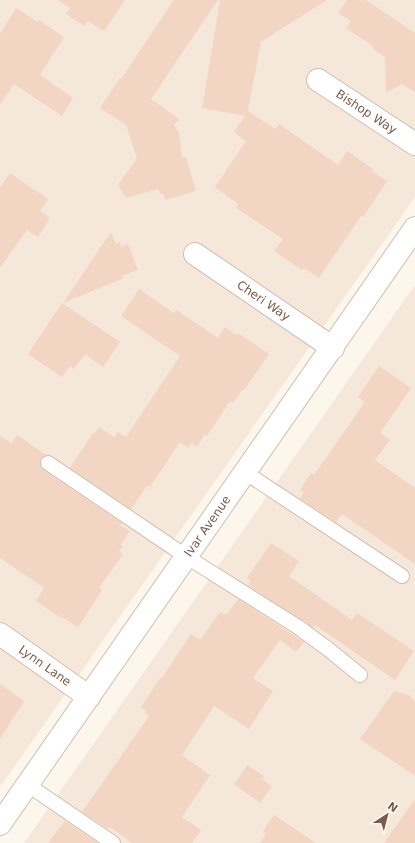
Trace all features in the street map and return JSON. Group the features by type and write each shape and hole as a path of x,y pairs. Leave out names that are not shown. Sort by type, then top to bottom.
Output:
{"street":[{"name":"Bishop Way","path":"318,80 415,144"},
{"name":"Ivar Avenue","path":"0,824 246,473 415,228"},
{"name":"Cheri Way","path":"195,254 333,348"},
{"name":"Lynn Lane","path":"0,634 89,697"}],"lane":[{"path":"48,464 187,557 298,627 360,674"},
{"path":"246,473 402,576"},
{"path":"28,785 113,843"}],"shaded area":[{"path":"0,0 415,0 415,197 0,787"},
{"path":"415,285 415,843 24,843"}],"building":[{"path":"58,0 125,0 104,31 88,21 84,26 66,14 70,8"},
{"path":"174,0 218,0 151,99 179,119 174,125 179,133 182,158 186,157 196,191 165,200 163,193 160,194 158,189 126,198 118,185 137,158 126,125 100,108"},
{"path":"220,0 327,0 261,42 248,111 275,129 279,124 338,165 347,151 387,181 319,278 304,268 302,270 274,251 283,239 236,208 238,204 215,187 246,141 234,132 245,116 202,108"},
{"path":"347,0 366,0 415,33 415,92 402,84 386,93 385,57 373,49 373,46 346,28 351,21 338,13"},
{"path":"16,8 38,22 39,20 64,37 40,75 73,98 62,116 14,84 0,105 0,34"},
{"path":"10,173 48,199 40,211 50,218 38,237 27,230 0,268 0,188"},
{"path":"111,232 116,244 120,242 121,247 128,244 138,270 121,276 124,278 63,303"},
{"path":"139,289 174,313 176,310 218,338 225,327 237,335 238,333 269,354 244,390 243,389 233,403 230,401 207,436 205,434 197,447 191,443 188,448 180,442 150,487 147,486 131,509 70,468 93,433 94,434 99,427 114,437 118,432 126,437 180,356 121,316"},
{"path":"62,303 120,342 103,367 85,354 74,369 70,366 62,377 28,354"},
{"path":"379,366 411,388 380,433 390,440 375,460 415,488 415,564 342,514 336,522 300,499 304,492 300,490 311,473 314,475 365,402 358,397"},
{"path":"17,435 46,455 41,458 40,462 40,466 43,470 122,523 120,525 130,531 121,545 123,547 119,551 123,554 99,588 102,590 78,627 62,617 61,618 36,601 44,588 0,558 0,436 12,443"},
{"path":"271,543 299,561 289,576 352,620 357,613 414,651 395,680 315,625 313,628 248,585 251,581 247,578"},
{"path":"238,599 304,642 296,652 280,640 253,678 273,691 249,729 214,706 182,755 210,775 182,817 201,830 192,843 132,843 110,827 108,829 82,812 149,716 141,707 191,634 200,640 220,612 226,615"},
{"path":"0,684 24,701 0,739"},
{"path":"394,691 409,695 415,702 415,776 360,739"},
{"path":"247,765 264,776 262,779 272,786 260,803 234,784"},
{"path":"415,799 415,843 384,843"},
{"path":"274,815 316,843 260,843 266,834 263,831"},
{"path":"65,821 98,843 48,843"}]}
